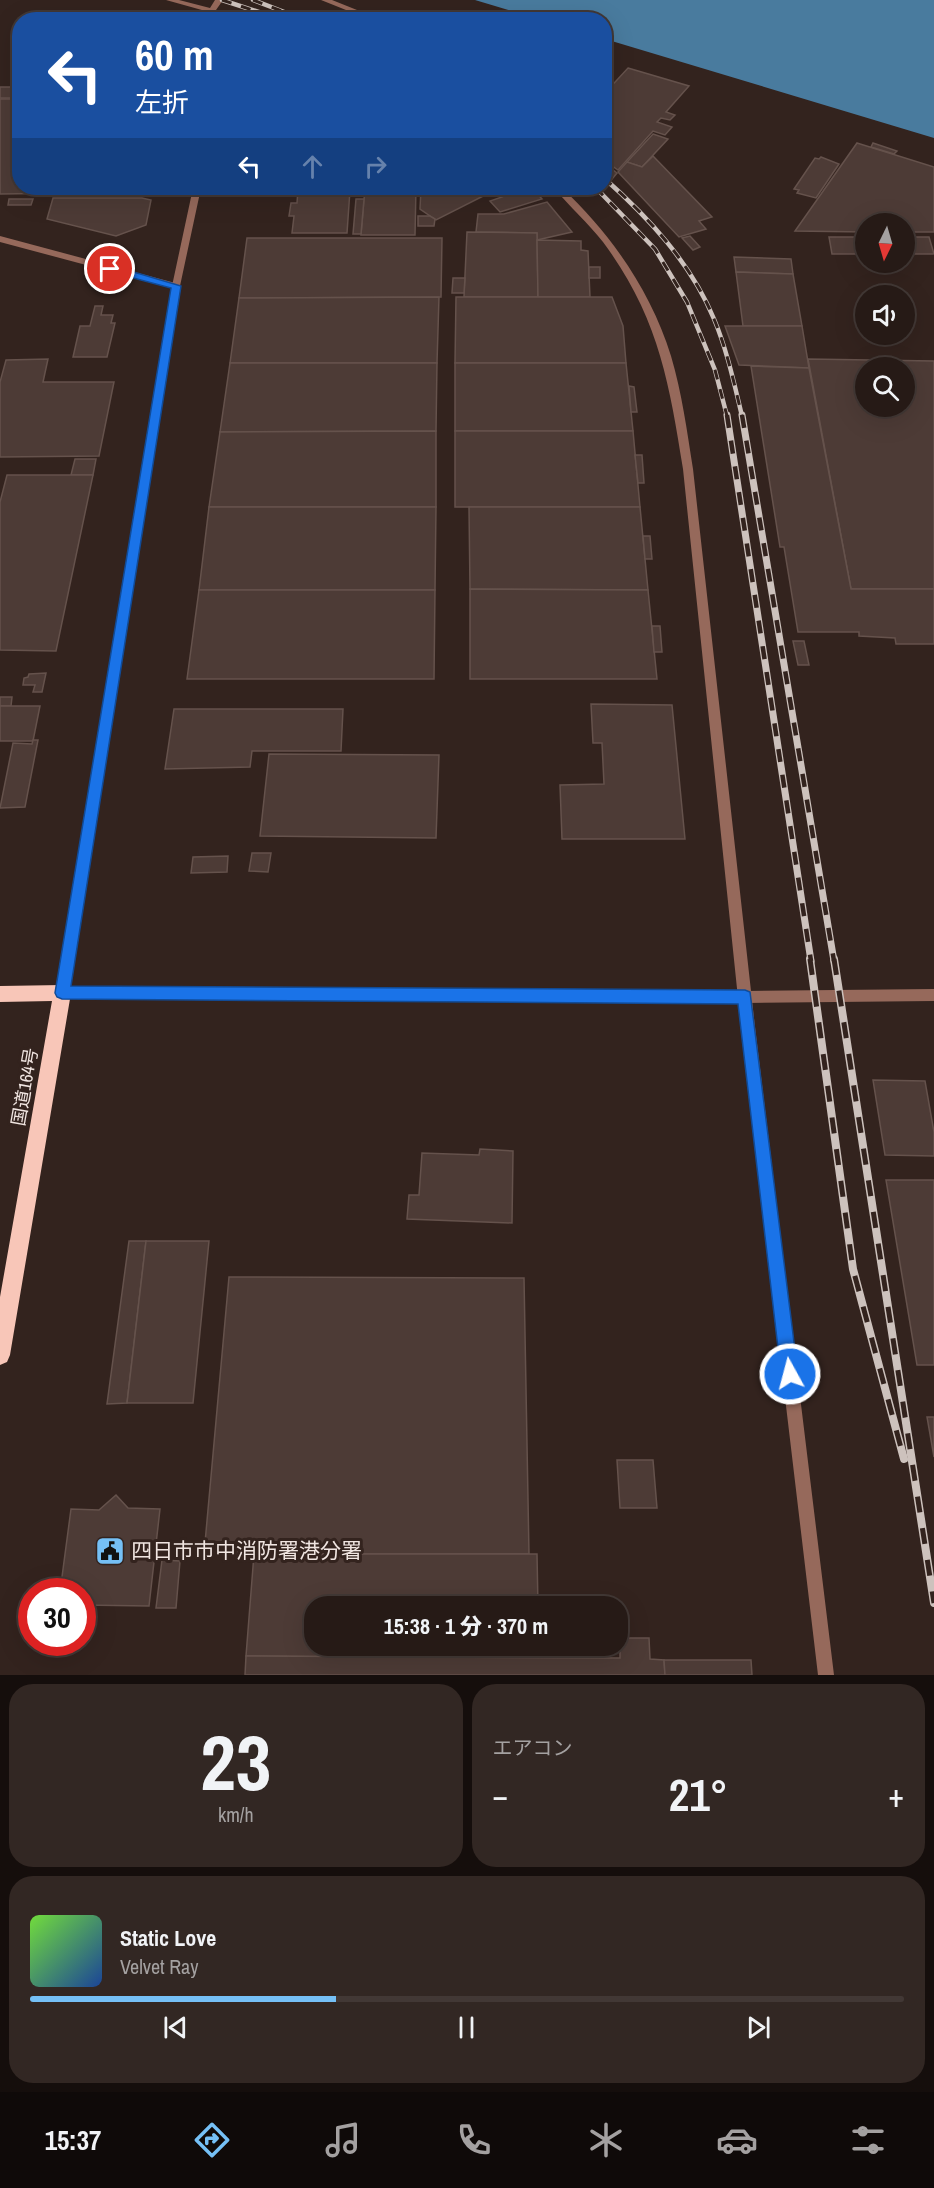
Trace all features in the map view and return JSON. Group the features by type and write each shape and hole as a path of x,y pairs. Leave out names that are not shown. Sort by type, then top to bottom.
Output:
{"highway":[{"path":"0,993 62,993"},
{"name":"国道164号","path":"0,1355 62,993"}],"street":[{"path":"170,0 213,11 219,0"},
{"path":"325,0 357,12"},
{"path":"196,195 176,286 62,993 745,997 934,995"},
{"path":"566,195 608,240 640,294 662,344 676,402 688,469 745,997 826,1675"},
{"path":"0,239 176,286"}],"water":[{"path":"475,0 934,0 934,138 612,41 612,12 515,12"}],"building":[{"path":"628,68 689,86 666,112 675,115 670,120 661,118 657,122 672,127 665,135 653,131 618,170 612,166 612,85"},
{"path":"0,87 12,87 12,98 0,98"},
{"path":"0,99 12,99 12,194 0,194"},
{"path":"653,134 668,139 642,167 627,162"},
{"path":"857,143 934,167 934,232 915,232 915,213 855,213 855,232 795,231"},
{"path":"873,143 897,151 894,154 871,147"},
{"path":"653,156 712,217 699,221 706,229 679,237 618,172 627,162 642,167"},
{"path":"821,157 839,164 816,198 797,193 799,190 794,189 815,158"},
{"path":"612,169 617,173 612,179"},
{"path":"298,195 350,195 347,233 292,233 294,216 289,216 291,203 297,203"},
{"path":"364,195 416,195 415,235 361,235"},
{"path":"421,195 485,195 436,220 420,209"},
{"path":"500,195 538,195 542,199 500,212 490,201 502,197"},
{"path":"53,198 142,198 151,200 146,225 116,236 47,219"},
{"path":"9,199 33,199 31,205 8,205"},
{"path":"356,199 364,199 361,234 353,234"},
{"path":"547,202 572,232 537,240 537,233 476,232 478,214 504,214"},
{"path":"418,216 430,216 435,219 434,226 418,226"},
{"path":"467,232 537,233 538,297 464,297"},
{"path":"690,236 700,247 693,250 682,238"},
{"path":"829,237 855,237 855,254 832,254"},
{"path":"915,237 929,237 934,254 915,254"},
{"path":"247,238 442,238 441,297 239,298"},
{"path":"537,240 581,241 581,250 588,251 590,297 538,297"},
{"path":"734,257 791,259 793,274 736,272"},
{"path":"589,267 600,267 600,278 589,278"},
{"path":"736,272 793,274 802,326 743,326"},
{"path":"453,278 465,278 464,293 452,293"},
{"path":"439,297 437,363 230,363 239,298"},
{"path":"456,297 612,297 623,326 626,363 455,363"},
{"path":"95,306 103,306 101,315 113,315 111,323 115,323 107,357 73,357 80,326 90,326"},
{"path":"725,326 802,326 809,368 739,365"},
{"path":"48,359 43,382 114,382 99,456 0,457 0,382 6,360"},
{"path":"808,359 855,360 855,417 915,417 915,361 934,361 934,589 851,589"},
{"path":"230,363 437,363 436,431 220,432"},
{"path":"455,363 626,363 633,431 455,431"},
{"path":"751,366 809,368 851,589 934,589 934,644 896,644 895,638 859,636 859,632 798,632 784,547 780,547"},
{"path":"629,386 634,387 637,412 631,412"},
{"path":"436,431 436,507 209,507 220,432"},
{"path":"455,431 633,431 640,507 455,507"},
{"path":"635,455 642,455 644,483 638,483"},
{"path":"75,459 96,459 93,475 71,475"},
{"path":"7,475 93,475 56,651 0,650 0,502"},
{"path":"209,507 436,507 435,590 199,590"},
{"path":"469,507 640,507 648,590 470,589"},
{"path":"643,536 650,536 652,559 645,559"},
{"path":"470,589 648,590 657,679 470,679"},
{"path":"199,590 435,590 434,679 187,679"},
{"path":"652,626 660,626 662,652 654,652"},
{"path":"793,641 804,641 809,665 798,665"},
{"path":"46,673 42,692 33,692 35,685 23,685 24,678 29,674"},
{"path":"0,697 12,697 11,706 0,706"},
{"path":"591,704 672,705 685,839 562,839 560,785 604,784 602,743 593,743"},
{"path":"0,706 40,706 33,741 0,741"},
{"path":"174,709 343,709 341,751 252,751 250,767 165,769"},
{"path":"33,740 38,740 25,807 0,808 13,743 32,744"},
{"path":"269,754 439,755 436,838 260,836"},
{"path":"252,853 271,853 268,872 249,871"},
{"path":"228,856 227,872 191,873 193,857"},
{"path":"873,1080 925,1081 934,1132 934,1156 885,1155"},
{"path":"480,1149 513,1151 512,1223 407,1219 409,1195 419,1195 422,1153 479,1155"},
{"path":"886,1180 934,1180 934,1365 917,1365"},
{"path":"129,1241 146,1241 127,1403 107,1404"},
{"path":"146,1241 209,1241 193,1403 127,1403"},
{"path":"229,1277 524,1278 529,1554 204,1554"},
{"path":"927,1417 934,1417 934,1457"},
{"path":"617,1460 653,1460 657,1508 620,1508"},
{"name":"四日市市中消防署港分署","path":"116,1495 128,1508 160,1509 149,1606 96,1605 96,1578 62,1578 71,1509 99,1510"},
{"path":"254,1554 537,1554 538,1596 304,1596 304,1656 539,1656 539,1659 246,1656"},
{"path":"162,1560 180,1561 176,1608 156,1608"},
{"path":"628,1638 649,1638 650,1659 664,1660 665,1675 245,1675 246,1656 620,1658 620,1656 628,1656"},
{"path":"664,1660 751,1660 752,1675 665,1675"}],"railway":[{"path":"222,0 259,12"},
{"path":"253,0 284,12"},
{"path":"612,186 667,242 704,298 719,331 742,416"},
{"path":"603,195 655,249 687,302 715,370 727,416"},
{"path":"727,415 811,961"},
{"path":"742,415 834,961"},
{"path":"810,959 853,1269 904,1459"},
{"path":"834,959 934,1603"}],"place":[{"name":"四日市市中消防署港分署","path":"110,1551"}],"route":[{"path":"110,269 176,286 62,993 745,997 790,1374"}]}
